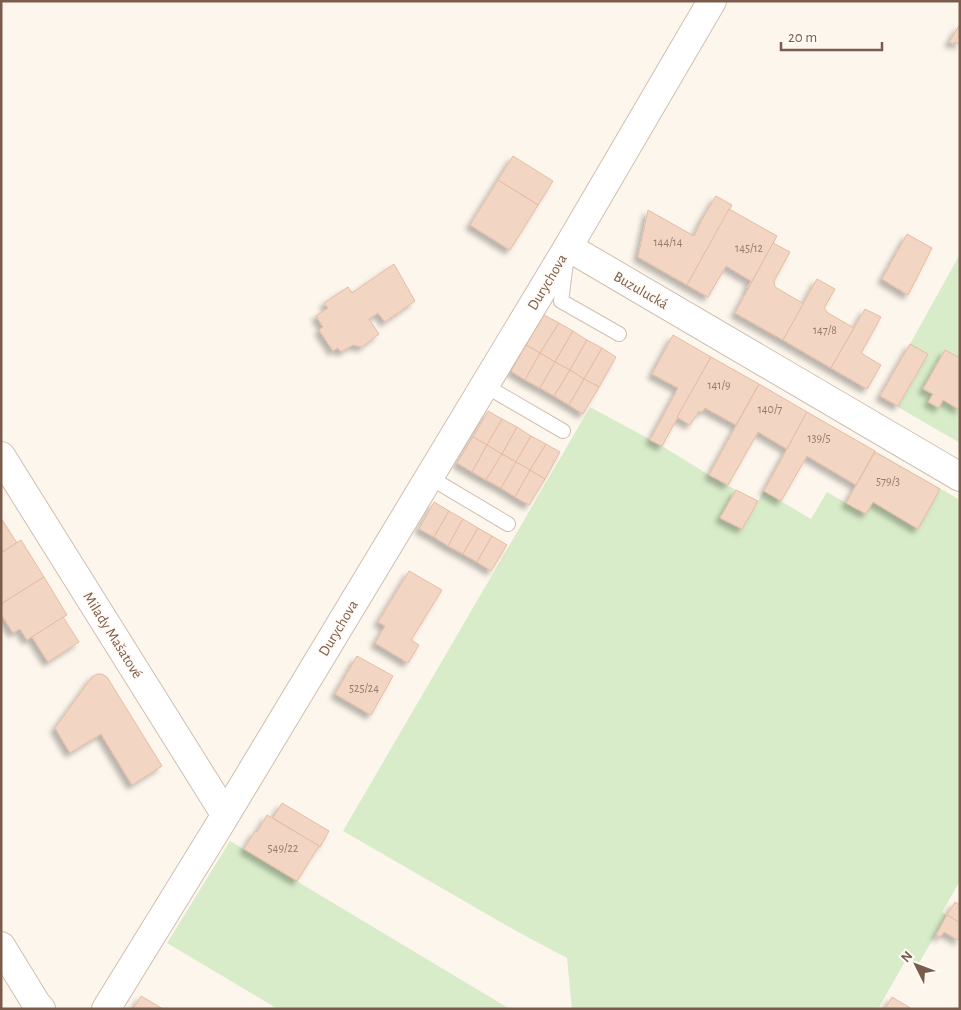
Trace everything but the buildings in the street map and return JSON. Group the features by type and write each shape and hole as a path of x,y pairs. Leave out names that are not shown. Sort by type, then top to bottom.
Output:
{"street":[{"path":"568,247 712,1"},
{"name":"Durychova","path":"106,1009 217,829 568,247"},
{"name":"Buzulucká","path":"568,247 960,478"},
{"name":"Milady Mašatové","path":"1,456 225,814"},
{"path":"1,946 41,1009"}],"lane":[{"path":"568,247 561,301 619,334"},
{"path":"484,385 563,431"},
{"path":"429,477 508,524"}],"green space":[{"path":"960,254 960,443 898,407 928,354 910,344"},
{"path":"590,407 662,446 736,490 720,518 742,529 764,491 811,519 827,492 846,503 875,451 960,500 960,881 942,912 947,916 917,966 906,960 878,1009 572,1009 567,958 518,932 343,831"},
{"path":"230,841 510,1009 278,1009 167,943"}]}
